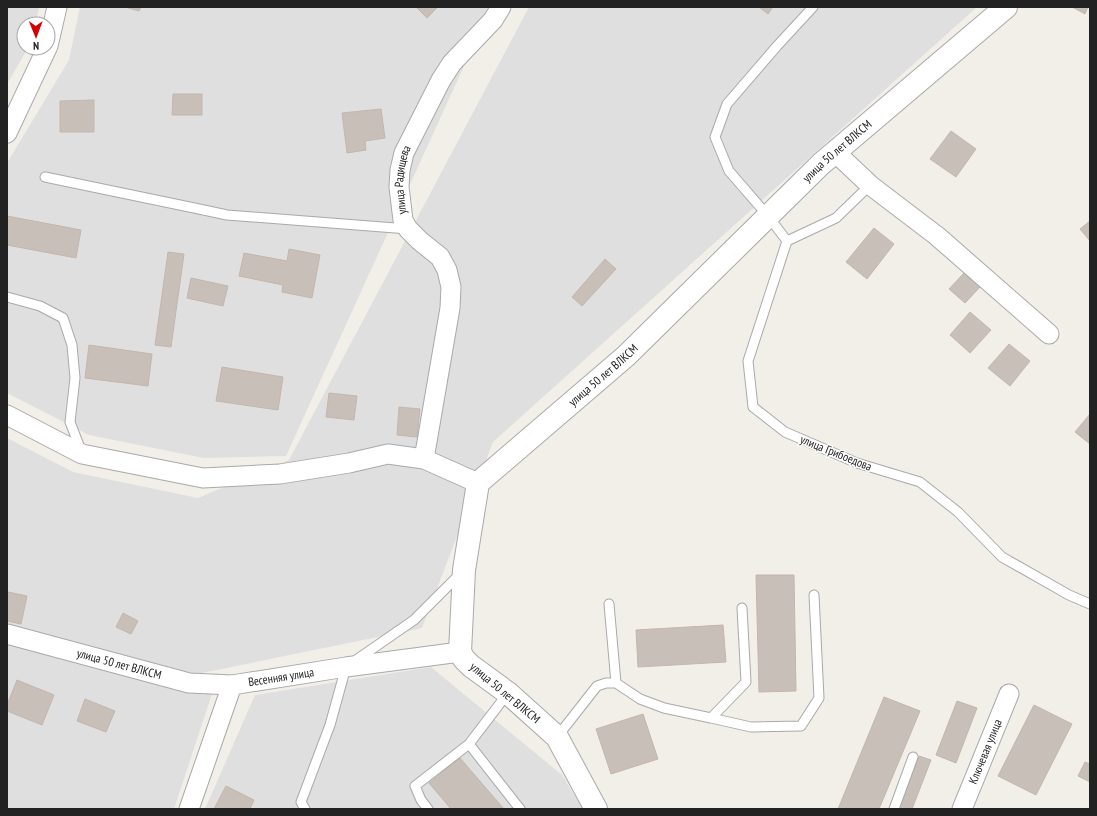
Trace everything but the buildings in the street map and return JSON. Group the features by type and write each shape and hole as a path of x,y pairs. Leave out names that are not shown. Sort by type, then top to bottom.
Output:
{"street":[{"name":"улица Радищева","path":"424,459 450,308 450,287 447,270 440,257 408,229 403,220 399,187 400,170 404,153 441,80 452,63 493,20 501,7"},
{"name":"улица 50 лет ВЛКСМ","path":"596,809 557,737 508,693 471,666 460,652 464,570 478,483 626,356 821,164 1006,7"},
{"path":"7,133 44,56"},
{"path":"835,152 870,185 937,236 1049,334"},
{"path":"7,416 82,454 203,478 280,474 349,463 388,454 424,459 478,483"},
{"name":"улица 50 лет ВЛКСМ","path":"7,634 189,683 232,685"},
{"name":"Весенняя улица","path":"189,809 232,685 346,667 460,652"},
{"name":"Ключевая улица","path":"962,809 1009,694"}],"lane":[{"path":"813,7 727,104 715,137 729,171 768,216 787,241 836,218 870,185"},
{"path":"45,177 199,208 227,216 408,229"},
{"name":"улица Грибоедова","path":"787,241 748,361 753,407 785,432 857,463 920,482 958,512 1002,557 1069,595 1090,604"},
{"path":"7,297 40,306 63,318 72,345 75,378 70,422 82,454"},
{"path":"302,807 330,725 346,667 414,620 464,570"},
{"path":"557,737 597,686 606,683 616,683 640,699 664,708 751,727 801,726 819,698 814,595"},
{"path":"609,604 616,683"},
{"path":"711,718 746,682 742,608"},
{"path":"428,809 421,800 415,786 469,744 508,693"},
{"path":"469,744 520,809"},
{"path":"894,809 913,757"}],"shaded area":[{"path":"7,7 39,7 37,16 16,16 16,56 23,56 7,84"},
{"path":"80,7 491,7 286,456 204,458 89,435 7,393 7,163 69,60"},
{"path":"529,7 977,7 493,442 422,628 197,674 7,627 7,438 73,472 198,498 289,460"},
{"path":"7,642 213,691 174,809 7,809"},
{"path":"431,667 562,775 583,809 205,809 255,695"}]}
